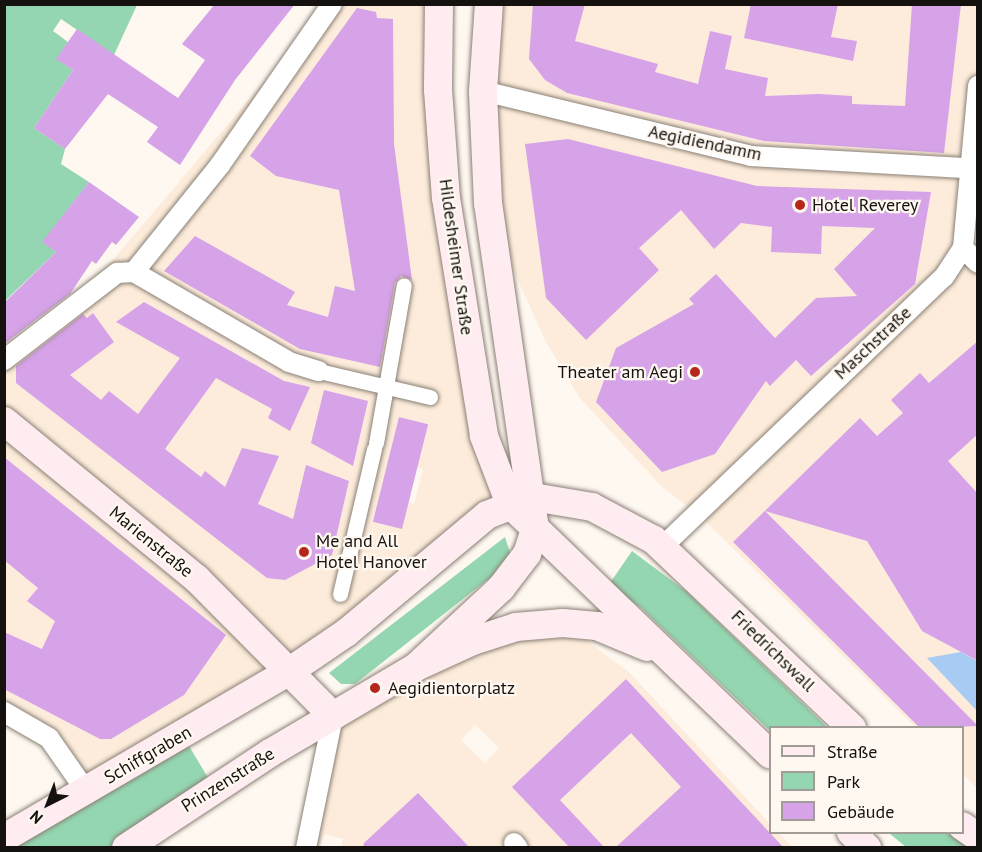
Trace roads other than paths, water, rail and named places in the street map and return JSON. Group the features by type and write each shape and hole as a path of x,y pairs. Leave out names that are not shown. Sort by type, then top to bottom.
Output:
{"main road":[{"name":"Hildesheimer Straße","path":"439,4 438,90 446,198 484,436 521,500"},
{"path":"489,4 483,91 488,203 521,500 535,529 769,752"},
{"name":"Marienstraße","path":"4,421 197,579 290,671"},
{"path":"662,547 592,507 521,500 487,514 346,633 290,671 333,716 416,667 516,627 563,623 616,632 669,659"},
{"path":"416,667 501,588 527,554 535,529"},
{"name":"Friedrichswall","path":"662,547 695,574 850,726"},
{"name":"Schiffgraben","path":"4,838 290,671"},
{"name":"Prinzenstraße","path":"126,848 333,716"},
{"path":"964,827 978,837"},
{"path":"852,834 867,848"}],"street":[{"path":"134,272 220,165 332,4"},
{"name":"Maschstraße","path":"662,547 823,390 944,277 963,248 978,86"},
{"name":"Aegidiendamm","path":"483,91 751,156 971,180"},
{"path":"963,248 978,263"},
{"path":"4,360 117,273 134,272 289,362 430,397"},
{"path":"340,594 389,387 404,285"},
{"path":"4,712 49,738 86,791"},
{"path":"306,848 333,716"}],"water":[{"path":"961,652 977,661 977,711 927,658"}],"place":[{"name":"Hotel Reverey","path":"800,205"},
{"name":"Theater am Aegi","path":"695,372"},
{"name":"Me and All Hotel Hanover","path":"304,552"},
{"name":"Aegidientorplatz","path":"375,688"}]}
